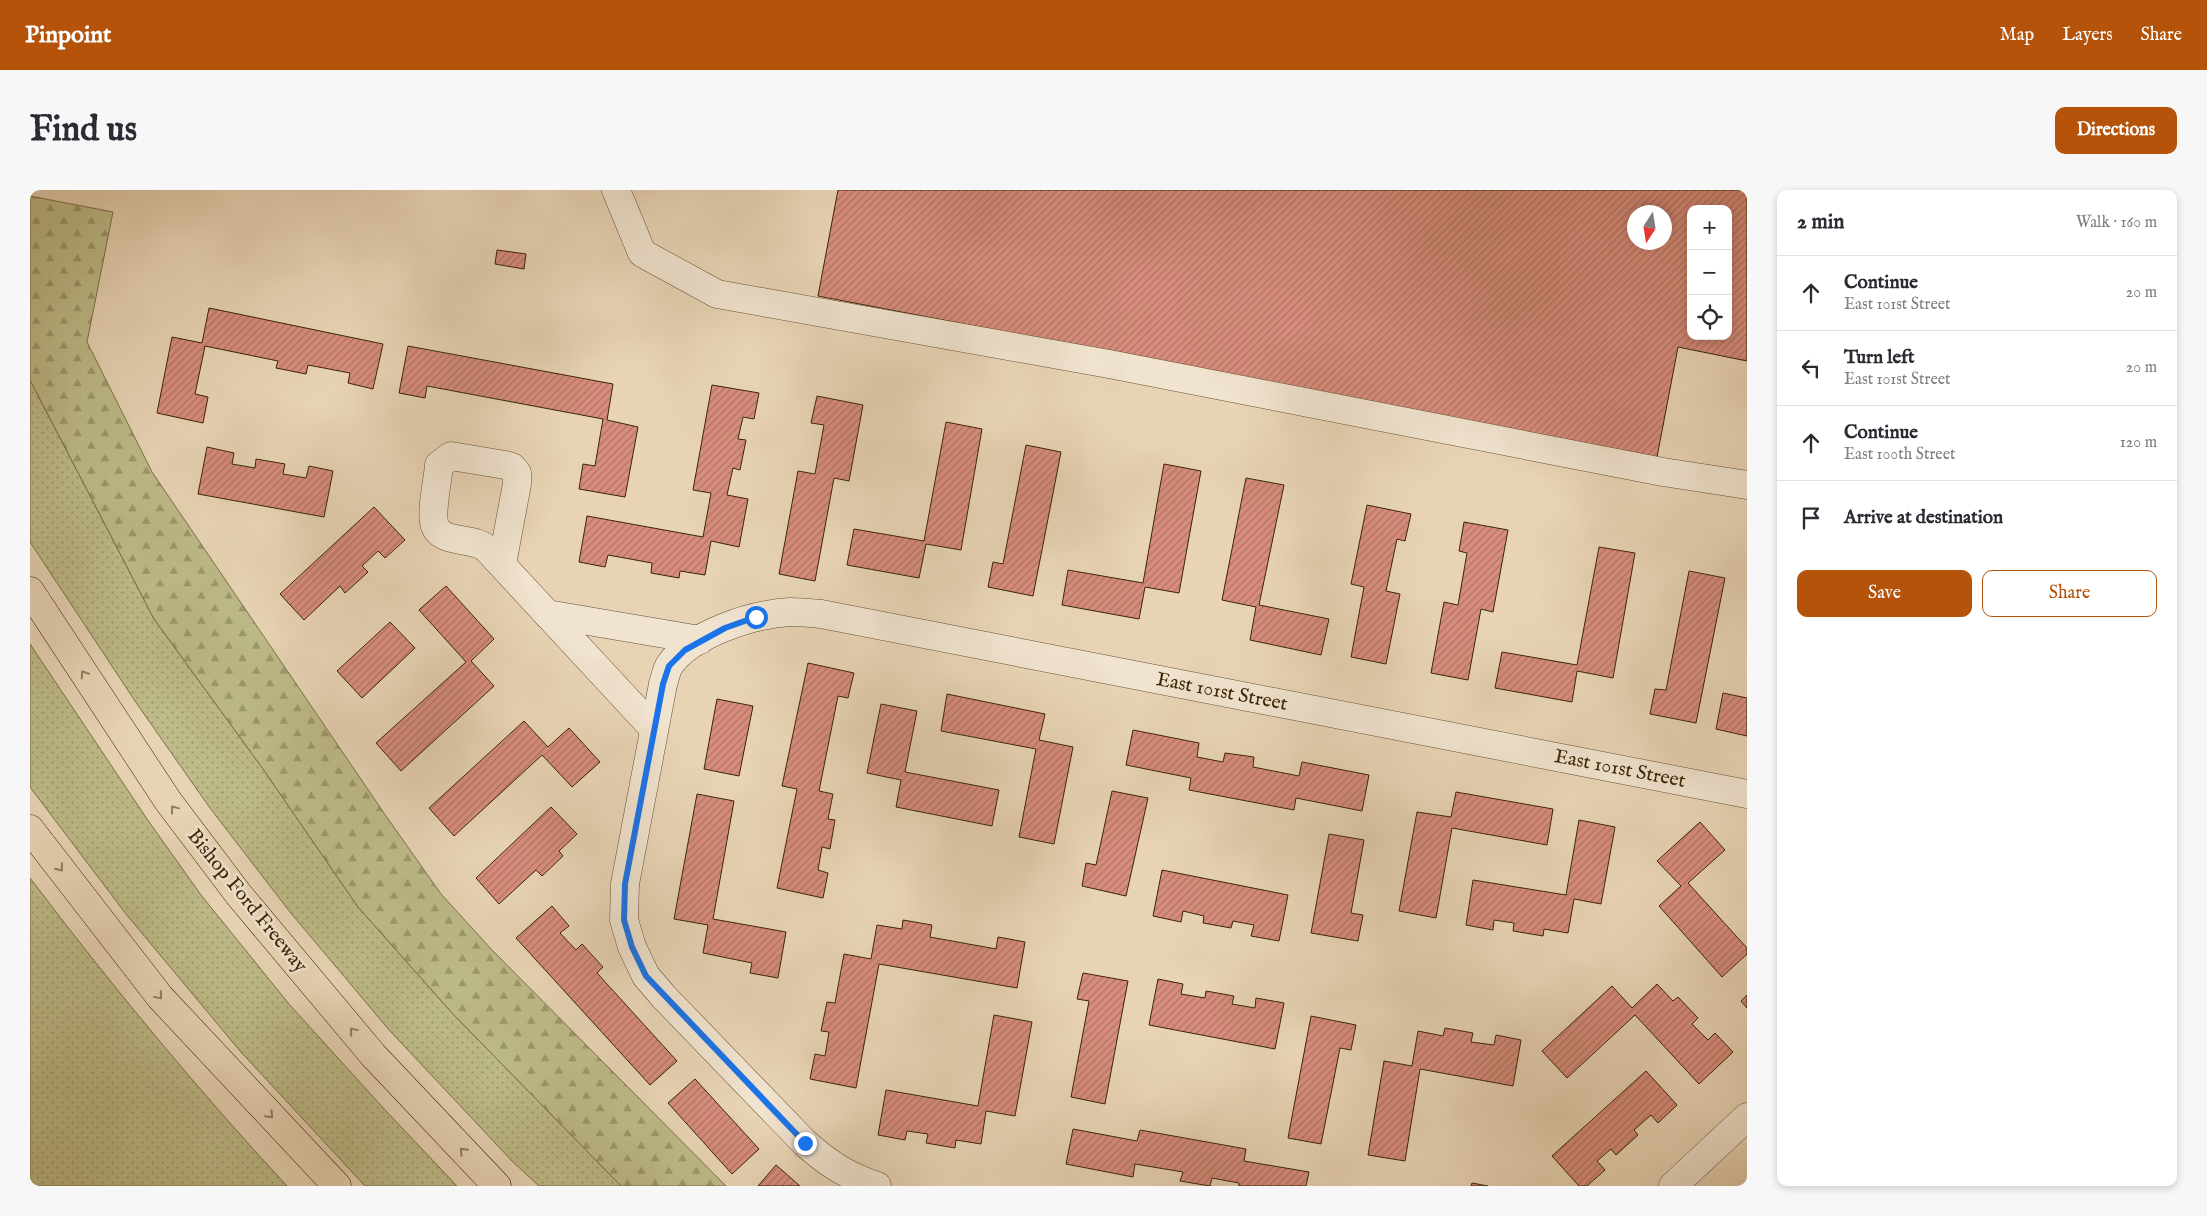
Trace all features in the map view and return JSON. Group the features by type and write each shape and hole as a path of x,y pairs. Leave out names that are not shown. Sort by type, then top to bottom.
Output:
{"highway":[{"name":"Bishop Ford Freeway","path":"30,591 168,801 239,895 373,1055 497,1186"},
{"path":"30,829 160,997 337,1186"}],"street":[{"path":"616,190 642,253 718,294 1109,364 1663,472 1747,485"},
{"path":"493,555 653,728"},
{"name":"East 101st Street","path":"878,1186 849,1176 827,1162 805,1143 646,976 632,947 624,920 625,884 653,728 669,666 685,650 700,640 725,628 756,617 789,612 821,614 1747,794"},
{"path":"547,614 700,640"},
{"path":"1673,1186 1747,1117"}],"green space":[{"path":"30,196 113,212 87,342 152,472 386,816 441,894 492,950 726,1186 621,1186 453,1014 358,907 263,769 154,619 30,380"},
{"path":"30,380 154,619 263,769 358,907 453,1014 621,1186 539,1186 512,1161 390,1031 290,912 210,808 137,704 30,542"},
{"path":"30,644 147,819 201,895 289,1004 457,1186 365,1186 240,1051 126,914 30,787"},
{"path":"30,878 155,1035 220,1112 287,1186 30,1186"}],"building":[{"path":"838,190 1747,190 1747,361 1678,347 1657,457 818,296"},
{"path":"497,250 526,254 524,269 495,264"},
{"path":"209,308 383,344 373,389 348,383 350,373 308,365 306,374 276,368 278,361 205,346 195,394 208,397 203,423 157,413 172,337 202,343"},
{"path":"408,346 613,384 607,420 638,427 625,497 579,489 583,464 595,466 603,419 427,386 425,398 399,393"},
{"path":"712,385 759,393 754,419 743,417 738,439 746,440 740,470 733,468 727,495 748,499 739,547 711,541 705,575 680,571 679,578 651,573 652,563 608,555 605,567 579,562 587,516 703,537 711,493 693,490"},
{"path":"817,396 863,405 849,481 834,478 815,581 779,574 798,471 815,474 824,425 811,423"},
{"path":"946,422 982,429 961,550 926,544 919,578 847,565 854,529 924,541"},
{"path":"1026,445 1061,452 1033,596 988,587 993,562 1003,564"},
{"path":"207,447 234,453 232,464 255,468 256,459 285,464 283,474 306,478 309,466 333,471 324,517 198,494"},
{"path":"1164,464 1201,471 1179,593 1145,587 1139,619 1062,605 1068,570 1143,583"},
{"path":"1246,478 1284,485 1259,605 1329,619 1321,655 1250,640 1256,607 1222,600"},
{"path":"1367,505 1411,514 1405,541 1397,539 1386,591 1400,594 1386,664 1351,657 1364,587 1351,584"},
{"path":"374,507 405,540 385,558 378,551 362,566 368,572 345,593 340,586 304,620 280,594"},
{"path":"1464,522 1508,530 1493,612 1481,609 1468,680 1431,673 1444,602 1458,605 1467,553 1459,551"},
{"path":"1599,547 1635,553 1613,678 1577,671 1572,702 1495,688 1502,652 1577,665"},
{"path":"1689,571 1725,578 1696,723 1650,714 1655,689 1666,690"},
{"path":"446,586 494,639 471,661 494,686 401,771 376,743 466,662 419,610"},
{"path":"390,622 415,648 362,698 337,671"},
{"path":"808,663 854,673 848,698 838,696 819,791 833,794 828,819 835,820 830,849 822,847 818,870 828,873 823,898 777,888 797,789 782,786"},
{"path":"1723,693 1747,698 1747,736 1716,729"},
{"path":"947,694 1045,714 1039,740 1073,747 1054,844 1019,837 1036,749 941,731"},
{"path":"717,699 753,706 739,776 704,769"},
{"path":"881,704 917,711 905,772 999,790 992,826 896,807 901,780 867,773"},
{"path":"524,721 548,747 569,728 600,762 572,787 542,755 454,836 429,808"},
{"path":"1133,730 1199,743 1197,757 1223,762 1225,753 1254,757 1253,767 1299,776 1302,762 1369,775 1362,811 1296,798 1294,810 1189,790 1191,778 1126,765"},
{"path":"1112,791 1148,798 1126,896 1082,886 1086,863 1096,865"},
{"path":"1456,792 1553,809 1547,845 1452,828 1436,918 1399,911 1417,812 1451,817"},
{"path":"697,794 734,801 713,919 786,932 778,978 750,973 752,963 703,953 708,925 674,919"},
{"path":"551,807 577,834 559,851 563,856 542,876 536,870 499,904 476,878"},
{"path":"1579,820 1615,827 1601,904 1574,899 1568,933 1544,929 1543,936 1513,931 1514,923 1494,920 1493,930 1466,925 1473,880 1566,895"},
{"path":"1700,822 1725,850 1688,883 1747,948 1747,954 1722,977 1659,906 1681,886 1657,861"},
{"path":"1329,834 1364,840 1351,913 1363,915 1358,941 1311,933"},
{"path":"1162,870 1288,895 1279,941 1251,936 1254,925 1233,921 1231,928 1203,923 1204,916 1183,911 1181,922 1153,916"},
{"path":"552,906 569,926 560,933 576,950 582,944 603,967 597,973 677,1061 650,1085 516,938"},
{"path":"903,920 932,925 930,937 996,949 998,937 1025,942 1017,988 879,964 856,1088 810,1079 815,1054 825,1056 829,1032 821,1031 827,1002 835,1003 844,954 871,959 877,925 902,929"},
{"path":"1083,973 1128,981 1105,1104 1071,1097 1089,1001 1077,999"},
{"path":"1158,979 1183,984 1181,994 1205,998 1206,991 1234,996 1232,1004 1255,1008 1256,998 1284,1003 1275,1049 1149,1025"},
{"path":"1657,984 1673,1001 1678,997 1698,1018 1692,1024 1708,1040 1715,1033 1733,1052 1699,1084 1635,1015 1567,1078 1542,1051 1612,986 1632,1008"},
{"path":"1747,995 1747,1008 1741,1001"},
{"path":"994,1015 1032,1022 1015,1116 986,1111 981,1144 956,1140 955,1148 926,1143 928,1134 907,1131 905,1140 878,1135 886,1090 978,1106"},
{"path":"1311,1016 1356,1025 1351,1050 1340,1048 1321,1144 1288,1138"},
{"path":"1445,1028 1473,1033 1471,1042 1494,1045 1496,1035 1521,1040 1513,1086 1420,1069 1405,1161 1368,1155 1384,1061 1412,1066 1418,1031 1443,1036"},
{"path":"1646,1071 1677,1105 1658,1123 1651,1115 1634,1130 1638,1135 1616,1155 1611,1149 1597,1161 1605,1170 1587,1186 1579,1186 1552,1156"},
{"path":"695,1079 759,1149 732,1174 668,1103"},
{"path":"1073,1129 1137,1141 1140,1130 1246,1149 1244,1161 1309,1172 1306,1186 1239,1186 1239,1183 1212,1178 1210,1186 1180,1181 1183,1172 1135,1164 1133,1177 1066,1164"},
{"path":"776,1165 800,1186 758,1186"},
{"path":"1472,1183 1488,1186 1471,1186"}],"route":[{"path":"756,617 725,628 700,640 685,650 669,666 653,728 625,884 624,920 632,947 646,976 805,1143"}]}
